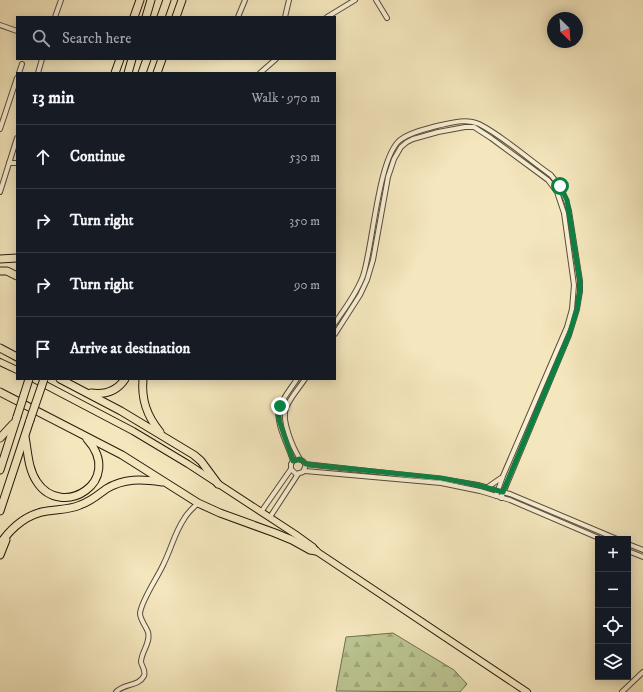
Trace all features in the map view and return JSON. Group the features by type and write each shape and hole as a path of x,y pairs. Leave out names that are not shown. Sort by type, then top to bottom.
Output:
{"highway":[{"path":"134,16 140,0"},
{"path":"146,16 151,0"},
{"path":"161,16 167,0"},
{"path":"176,16 182,0"},
{"path":"128,72 132,60"},
{"path":"142,72 147,60"},
{"path":"157,72 162,60"},
{"path":"0,259 16,258"},
{"path":"0,271 7,271 16,276"},
{"path":"0,348 16,356"},
{"path":"0,470 29,380"},
{"path":"0,511 44,380"},
{"path":"62,380 121,411 194,454 218,484"},
{"path":"86,392 96,394 110,392 124,380"},
{"path":"143,380 142,392 144,405 152,421 164,437"},
{"path":"0,392 122,455 164,483 198,503 220,513 292,540 310,550 316,551"},
{"path":"0,438 16,419"},
{"path":"24,437 30,466 37,483 51,494 69,497 75,496 86,490 94,483 98,471 99,465 96,452 91,443 84,436"},
{"path":"0,544 11,532 30,516 39,512 80,506 120,482 143,479 164,483"},
{"path":"0,555 11,532"}],"main road":[{"path":"0,362 16,370"},
{"path":"36,380 133,431 188,464 270,517 313,547 316,551 527,692"}],"street":[{"path":"55,16 61,0"},
{"path":"238,16 245,0"},
{"path":"285,16 289,0"},
{"path":"329,16 355,0"},
{"path":"376,0 387,18"},
{"path":"0,25 16,31"},
{"path":"38,72 42,60"},
{"path":"261,72 275,60"},
{"path":"19,72 22,64"},
{"path":"0,126 16,81"},
{"path":"336,322 358,288 363,277 370,249 385,168 392,150 400,140 411,134 456,122 472,122 494,134 551,175 560,186 567,200 580,281 579,298 574,322 501,498"},
{"path":"336,332 360,295 369,275 388,177 403,145 414,139 450,129 465,127 474,128 491,138 548,180 557,192 562,204 574,285 571,313 560,344 503,476 496,496"},
{"path":"0,192 16,141"},
{"path":"392,150 398,153"},
{"path":"9,163 16,163"},
{"path":"339,317 343,321"},
{"path":"262,512 291,469 291,464 293,461 278,416 280,406 297,380"},
{"path":"304,380 287,405 284,418 300,459 306,464 441,478 488,487 510,494 610,536"},
{"path":"290,390 295,393"},
{"path":"293,461 300,459"},
{"path":"305,471 306,464"},
{"path":"291,469 294,474 298,474"},
{"path":"357,469 357,475"},
{"path":"270,517 298,474 305,471 441,483 480,491 496,496 595,537"},
{"path":"488,487 503,476"},
{"path":"507,483 507,489 510,494"},
{"path":"116,692 124,686 140,681 144,676 145,672 141,661 149,634 141,619 140,613 184,518 198,503"},
{"path":"631,545 643,550"},
{"path":"631,551 643,557"},
{"path":"622,692 643,672"}],"green space":[{"path":"393,633 454,670 467,684 460,692 336,691 346,637"}],"route":[{"path":"280,406 278,413 279,420 293,461 300,459 306,464 441,478 494,488 503,492 569,335 577,309 580,281 567,200 560,186"}]}
